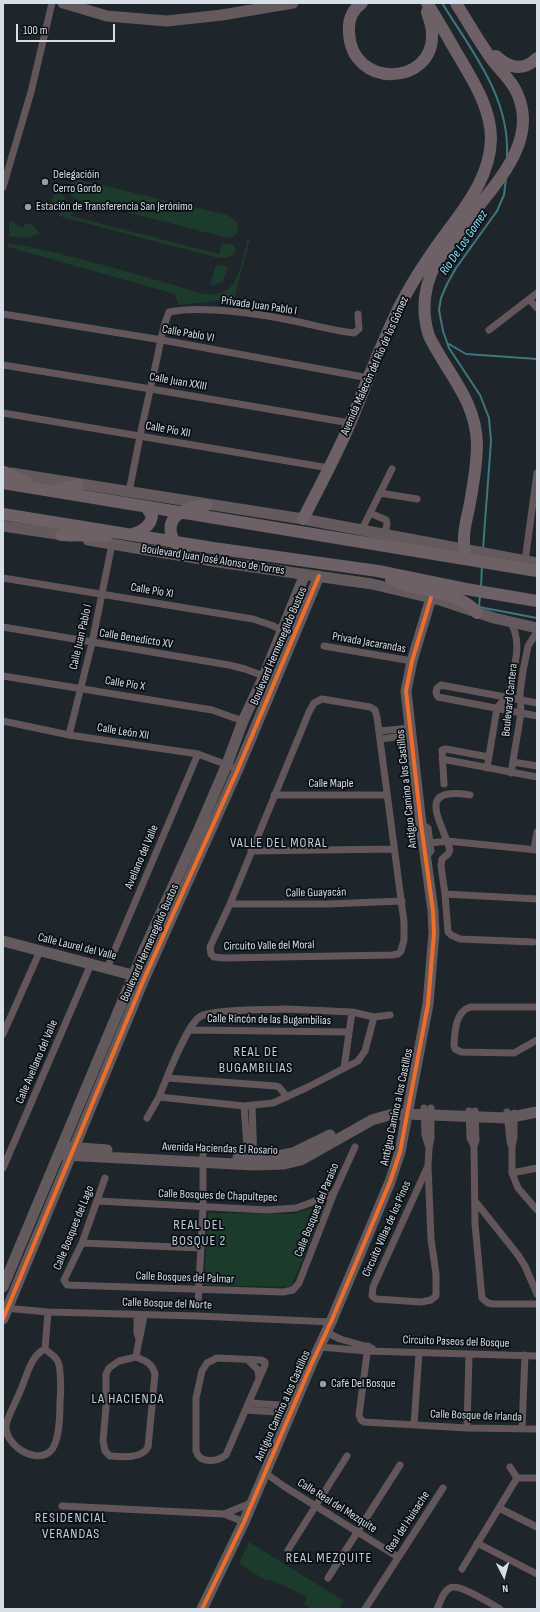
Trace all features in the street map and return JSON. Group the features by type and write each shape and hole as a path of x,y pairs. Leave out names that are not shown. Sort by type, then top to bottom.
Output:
{"main road":[{"path":"362,3 353,12 350,18 348,27 350,42 356,55 366,66 380,74 389,75 406,72 414,68 423,60 429,51 432,43 432,33 426,3"},
{"name":"Avenida Malecón del Río de los Gómez","path":"303,519 350,424 394,318 404,298 422,268 472,198 485,171 489,156 491,139 486,108 473,80 426,3"},
{"name":"Avenida Malecón del Río de los Gómez","path":"456,3 489,56 509,79 518,94 522,116 522,132 514,157 505,172 450,243 431,272 425,293 424,309 429,336 468,402 476,431 476,460 464,532 464,553"},
{"path":"476,35 495,56 508,65 524,66 530,64 537,58"},
{"path":"3,476 39,489 270,528 353,540 464,553 537,571"},
{"path":"52,491 78,484"},
{"path":"187,556 175,541 171,533 173,519 180,512 192,507 206,505"},
{"path":"61,535 111,536 134,534 146,528 151,521 152,516 146,507"},
{"name":"Boulevard Juan José Alonso de Torres","path":"3,514 378,571 466,589 537,601"},
{"path":"378,571 409,587 460,600 472,607 477,613"}],"street":[{"path":"3,187 31,92 52,3"},
{"path":"63,3 107,16 166,21 214,17 293,3"},
{"path":"489,330 537,293"},
{"path":"529,299 537,308"},
{"name":"Privada Juan Pablo I","path":"162,340 165,321 169,312 232,312 284,318 354,333 359,329 358,314"},
{"name":"Calle Pablo VI","path":"3,314 162,340 369,378"},
{"path":"129,492 139,436 162,340"},
{"name":"Calle Juan XXIII","path":"3,365 350,424"},
{"name":"Calle Pío XII","path":"3,414 329,468"},
{"path":"361,531 392,469"},
{"path":"525,561 537,473"},
{"path":"3,476 78,484 303,519 385,535 464,553"},
{"path":"380,493 417,499"},
{"path":"370,513 386,520 387,524 385,535"},
{"name":"Boulevard Juan José Alonso de Torres","path":"3,526 232,564 372,584 431,598 477,613 537,628"},
{"name":"Calle Juan Pablo I","path":"69,735 92,643 112,544"},
{"path":"493,559 537,563"},
{"name":"Boulevard Hermenegildo Bustos","path":"3,1319 5,1308 73,1151 139,977 228,764 243,721 264,676 305,574"},
{"name":"Boulevard Hermenegildo Bustos","path":"3,1287 60,1151 139,977 238,769 319,576"},
{"name":"Calle Pío XI","path":"3,578 253,619 295,636"},
{"name":"Antiguo Camino a los Castillos","path":"202,1609 244,1522 264,1472 329,1327 394,1171 400,1152 428,1004 434,933 433,911 425,857 406,691 412,661 431,598"},
{"name":"Boulevard Cantera","path":"497,708 506,697 517,644 516,632 510,622"},
{"name":"Calle Benedicto XV","path":"3,627 238,667 264,676"},
{"name":"Boulevard Cantera","path":"511,772 522,713 520,693 528,646 537,632"},
{"name":"Privada Jacarandas","path":"324,646 412,661"},
{"name":"Calle Pío X","path":"3,676 212,710 243,721"},
{"path":"537,703 441,685 437,688 436,696 537,716"},
{"name":"Circuito Valle del Moral","path":"325,699 370,706 376,712 387,795 404,922 404,940 401,951 395,955 218,958 211,954 210,947 230,904 309,712 317,700 325,699"},
{"path":"487,768 497,708"},
{"name":"Calle León XII","path":"3,721 69,735 198,754 238,769"},
{"path":"380,735 410,732"},
{"path":"444,784 442,750 446,749 489,757"},
{"name":"Avellano del Valle","path":"107,968 198,754"},
{"path":"442,759 537,778"},
{"path":"513,762 537,766"},
{"path":"470,795 448,793 438,798 436,811 449,852 441,862 447,928 451,935 460,939 533,942"},
{"name":"Calle Maple","path":"274,795 387,795"},
{"path":"421,824 428,828 431,851 425,857"},
{"path":"430,843 447,842 535,850 537,832"},
{"path":"251,851 394,849"},
{"path":"445,894 537,899"},
{"name":"Calle Guayacán","path":"230,904 402,902"},
{"name":"Calle Laurel del Valle","path":"3,941 139,977"},
{"path":"3,1034 40,951"},
{"name":"Calle Avellano del Valle","path":"3,1168 91,964"},
{"path":"537,1007 470,1007 465,1009 457,1022 454,1045 455,1049 461,1052 510,1053 519,1051 537,1040"},
{"name":"Calle Rincón de las Bugambilias","path":"147,1118 159,1097 189,1030 196,1019 200,1016 213,1012 286,1009 352,1012 374,1017"},
{"path":"344,1068 352,1012"},
{"path":"159,1097 244,1106 273,1103 358,1061 364,1055 374,1017 390,1014"},
{"name":"Calle Rincón de las Bugambilias","path":"189,1030 349,1032"},
{"path":"167,1078 276,1086 287,1097"},
{"name":"Avenida Haciendas El Rosario","path":"510,1115 537,1104"},
{"path":"244,1106 251,1161"},
{"path":"251,1161 252,1106"},
{"name":"Avenida Haciendas El Rosario","path":"60,1151 251,1161 293,1153 369,1118 388,1107 427,1112 472,1114 510,1115 537,1112"},
{"name":"Circuito Villas de los Pinos","path":"427,1112 432,1138 429,1148 428,1166 431,1239 436,1274 436,1296 427,1302 376,1299 372,1296 373,1287 428,1166"},
{"path":"472,1114 470,1138 474,1146 475,1234 482,1298 488,1303 494,1304 537,1304"},
{"path":"510,1115 512,1173 518,1188 537,1210"},
{"path":"80,1131 84,1142 93,1149"},
{"name":"Calle Bosques del Paraíso","path":"299,1283 334,1193 355,1147"},
{"name":"Avenida Haciendas El Rosario","path":"73,1151 93,1149 116,1154"},
{"path":"198,1304 203,1159"},
{"path":"512,1173 537,1168"},
{"name":"Calle Bosques del Lago","path":"67,1285 64,1280 82,1243 105,1178"},
{"name":"Calle Bosques de Chapultepec","path":"98,1201 267,1210 285,1209 310,1203 334,1193"},
{"path":"475,1201 518,1255 525,1266 537,1294"},
{"path":"82,1243 200,1248"},
{"name":"Calle Bosques del Palmar","path":"67,1285 283,1292 293,1290 299,1283"},
{"name":"Calle Bosque del Norte","path":"5,1308 48,1312 198,1316 329,1327"},
{"path":"45,1349 48,1312"},
{"path":"136,1357 139,1339 137,1332 140,1315"},
{"name":"Circuito Paseos del Bosque","path":"329,1327 340,1339 375,1350 419,1353 537,1356"},
{"name":"Circuito Paseos del Bosque","path":"320,1347 367,1348"},
{"name":"Calle Bosque de Irlanda","path":"367,1348 359,1416 362,1421 366,1423 468,1428 537,1429"},
{"path":"45,1349 53,1355 58,1362 60,1423 54,1445 48,1453 40,1455 30,1454 13,1443 6,1427 7,1421 18,1399 29,1368 37,1354 45,1349"},
{"name":"Calle Bosque de Irlanda","path":"414,1425 419,1353"},
{"path":"468,1428 469,1354"},
{"path":"522,1429 525,1355"},
{"path":"136,1357 152,1365 155,1374 151,1411 151,1430 148,1447 145,1453 139,1455 110,1456 105,1451 103,1441 106,1407 106,1374 110,1368 119,1361 136,1357"},
{"path":"217,1358 261,1360 265,1362 265,1367 248,1406 226,1455 220,1459 211,1460 204,1459 197,1455 195,1419 196,1398 204,1367 211,1360 217,1358"},
{"path":"248,1406 293,1409"},
{"path":"288,1550 347,1456"},
{"path":"328,1578 400,1465"},
{"path":"510,1467 517,1478"},
{"name":"Calle Real del Mezquite","path":"264,1472 285,1487 398,1557"},
{"path":"517,1478 537,1478"},
{"path":"462,1569 517,1478"},
{"name":"Real del Huisache","path":"365,1609 443,1488"},
{"path":"224,1514 251,1503"},
{"path":"62,1506 224,1514 244,1522"},
{"path":"499,1508 537,1527"},
{"path":"477,1543 537,1574"},
{"path":"437,1609 446,1591 451,1587 458,1587 500,1609"}],"green space":[{"path":"76,179 227,215 236,222 238,232 234,236 227,238 77,199 69,192 71,181"},
{"path":"61,185 62,194 66,200 60,203 53,213 51,210 51,202 54,194"},
{"path":"73,205 71,216 219,254 222,243 233,245 236,249 231,256 226,258 218,258 59,216 63,208"},
{"path":"13,220 17,225 23,228 25,223 33,225 39,233 28,238 9,236 9,223"},
{"path":"250,239 234,299 178,305 175,294 8,247 8,243 58,253 204,294 216,294 225,291 232,286 240,270 247,240"},
{"path":"216,265 227,267 228,269 222,282 210,285"},
{"path":"326,1204 291,1287 204,1285 208,1213 293,1214"},
{"path":"249,1542 344,1601 339,1609 312,1609 304,1604 307,1597 269,1579 268,1582 239,1563"}],"waterway":[{"name":"Rio De Los Gomez","path":"442,3 476,57 495,94 502,114 506,134 507,156"},
{"name":"Rio De Los Gomez","path":"483,549 491,441 489,418 480,395 449,348 443,331 439,310 441,298 456,268 497,211 504,195 506,178"},
{"path":"449,344 466,354 537,359"},
{"name":"Rio De Los Gomez","path":"481,587 482,565"},
{"name":"Rio De Los Gomez","path":"480,595 479,607 537,618"}],"cycle path":[{"path":"3,1319 144,979 238,769 319,576"},
{"path":"202,1609 244,1522 331,1322 390,1182 400,1152 428,1004 434,933 433,911 421,824 406,691 412,661 431,598"}],"place":[{"name":"Delegacióin Cerro Gordo","path":"45,182"},
{"name":"Estación de Transferencia San Jerónimo","path":"28,207"},
{"name":"Café Del Bosque","path":"323,1384"}],"district":[{"name":"VALLE DEL MORAL","path":"279,843"},
{"name":"REAL DE BUGAMBILIAS","path":"256,1060"},
{"name":"REAL DEL BOSQUE 2","path":"199,1234"},
{"name":"LA HACIENDA","path":"128,1399"},
{"name":"RESIDENCIAL VERANDAS","path":"71,1526"},
{"name":"REAL MEZQUITE","path":"329,1558"}]}
